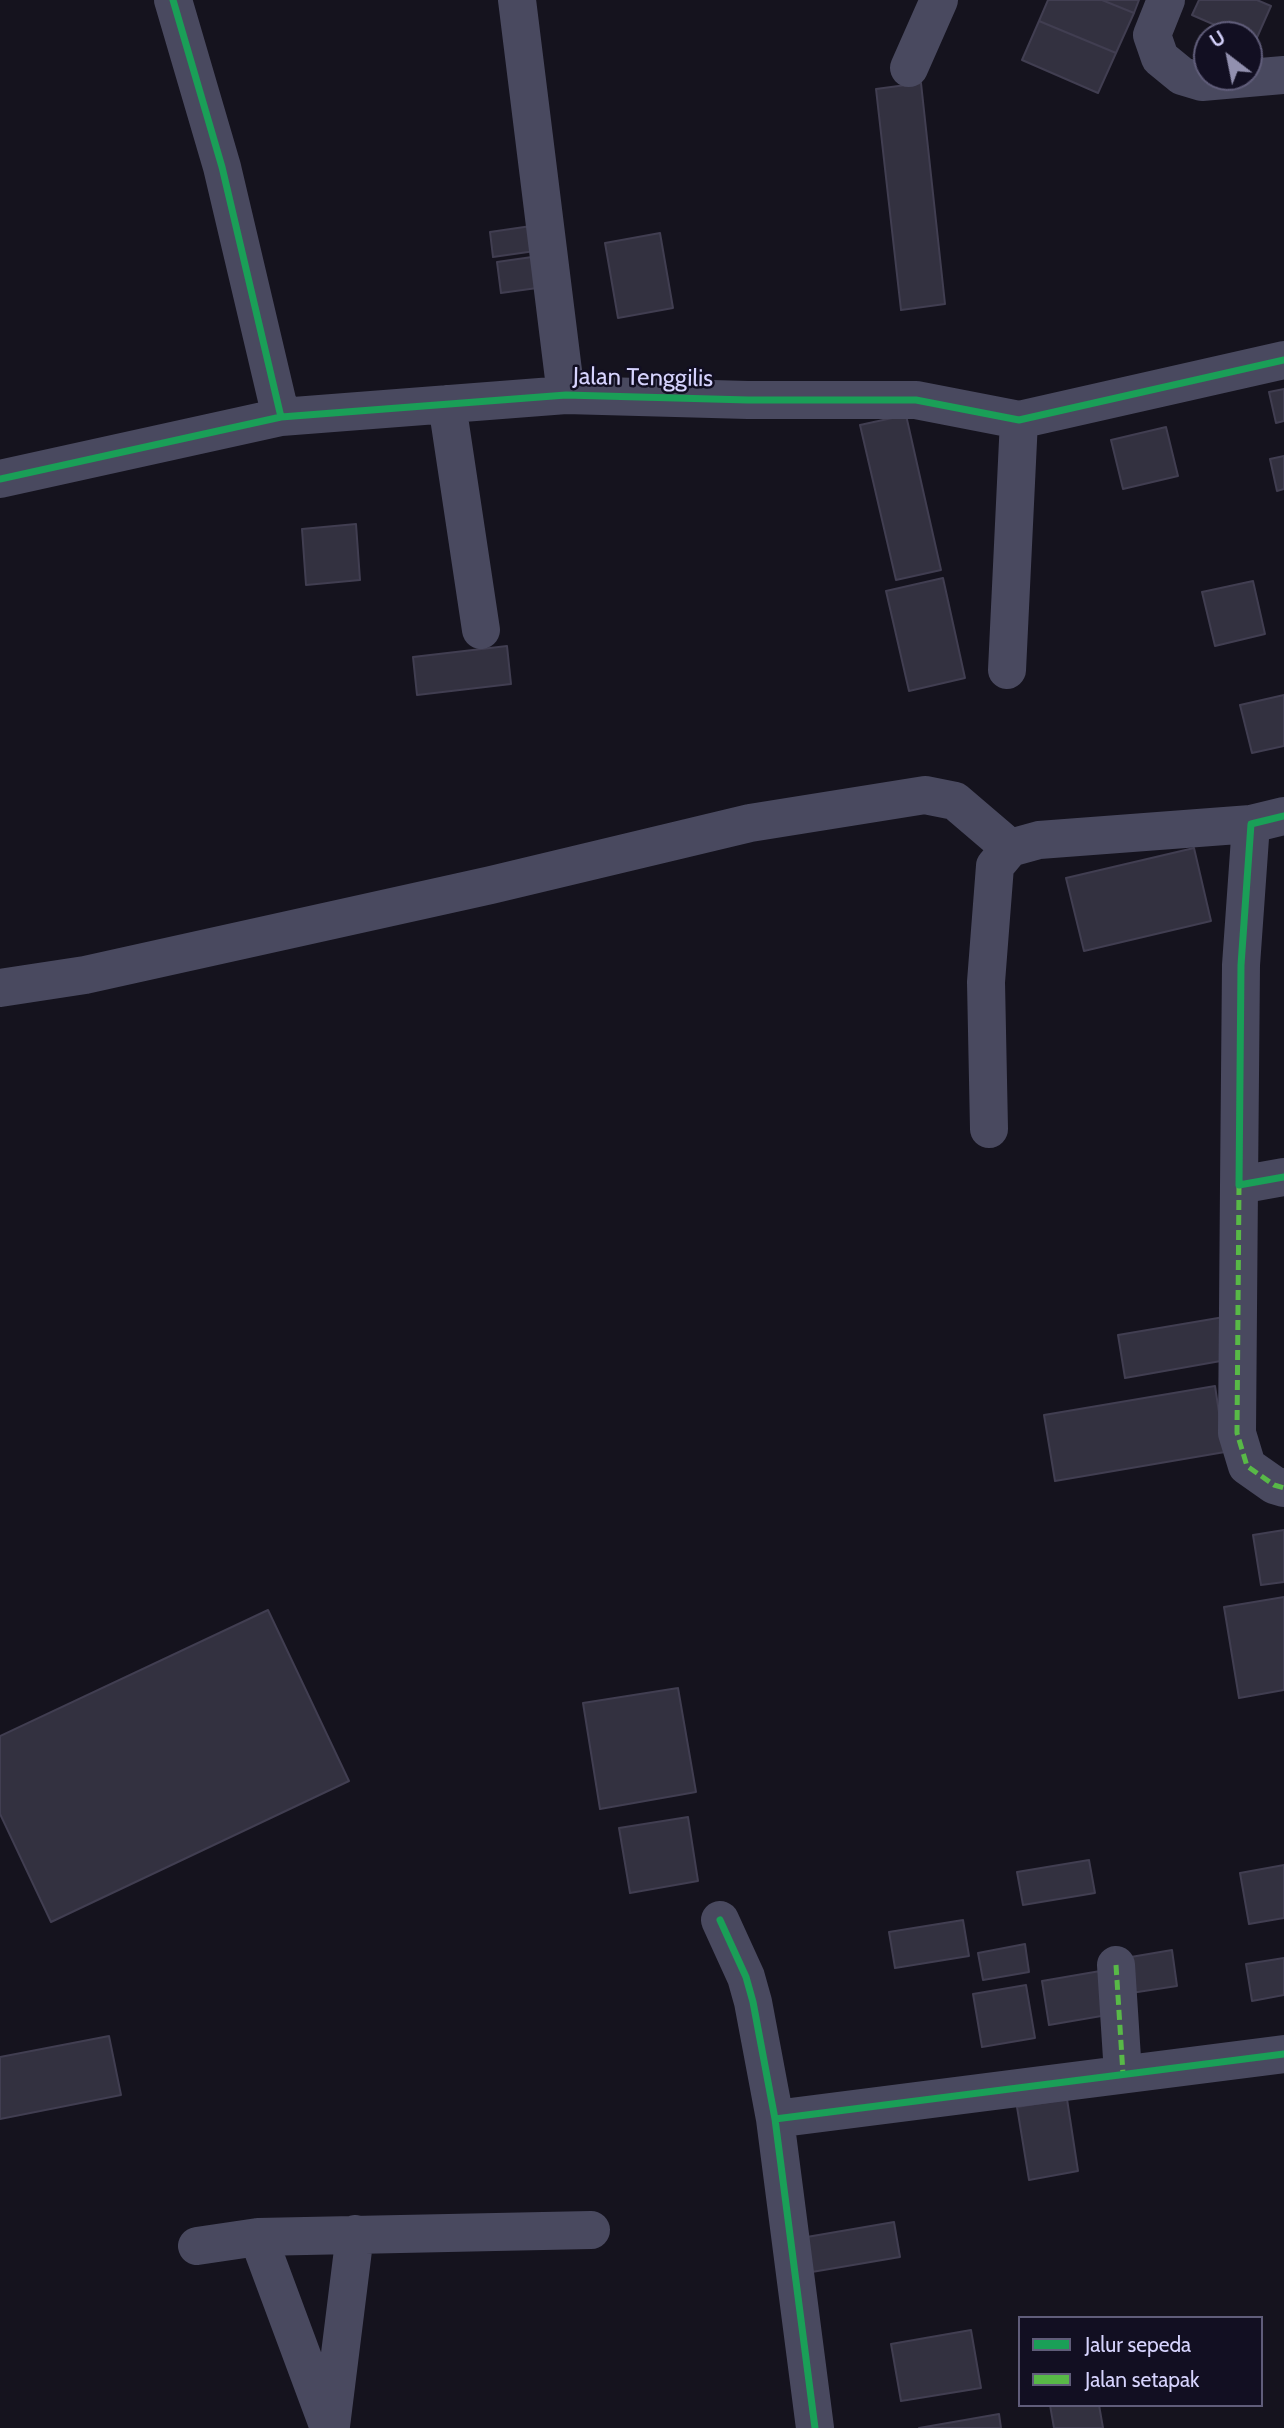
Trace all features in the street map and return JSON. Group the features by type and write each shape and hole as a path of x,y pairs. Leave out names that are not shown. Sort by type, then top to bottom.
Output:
{"street":[{"path":"173,0 222,167 281,416"},
{"path":"517,0 566,395"},
{"path":"909,68 939,0"},
{"path":"1166,0 1152,36 1160,58 1182,76 1202,82 1284,75"},
{"name":"Jalan Tenggilis","path":"0,480 281,416 566,395 748,400 916,400 1019,420 1284,360"},
{"path":"447,404 481,630"},
{"path":"1007,670 1019,420"},
{"path":"0,988 85,975 491,885 750,823 925,795 955,801 1010,848"},
{"path":"989,1129 986,982 995,866 1010,848 1040,840 1267,820 1241,965 1237,1433 1247,1466 1274,1485 1284,1488"},
{"path":"1239,1185 1284,1177"},
{"path":"720,1920 746,1977 753,2002 775,2119 815,2428"},
{"path":"1116,1965 1123,2074"},
{"path":"775,2119 1284,2054"},
{"path":"197,2246 258,2237 591,2231"},
{"path":"330,2428 355,2234"},
{"path":"258,2237 330,2428"}],"building":[{"path":"1048,0 1102,0 1134,13 1116,53 1039,21"},
{"path":"1102,0 1139,0 1134,13"},
{"path":"1199,0 1257,0 1271,6 1263,24 1263,21 1206,21 1192,15"},
{"path":"1039,21 1116,53 1098,93 1022,60"},
{"path":"921,83 945,304 901,310 876,89"},
{"path":"538,225 542,250 493,257 490,232"},
{"path":"660,233 673,308 618,318 605,243"},
{"path":"532,257 537,288 501,293 497,262"},
{"path":"1284,389 1284,421 1276,423 1269,392"},
{"path":"906,415 941,570 896,580 860,425"},
{"path":"1166,427 1178,476 1123,489 1111,440"},
{"path":"1284,456 1284,489 1277,491 1270,459"},
{"path":"356,524 360,580 306,585 302,529"},
{"path":"943,578 965,678 909,691 886,591"},
{"path":"1253,581 1265,634 1215,646 1202,592"},
{"path":"507,646 511,684 417,695 413,657"},
{"path":"1284,695 1284,746 1252,753 1240,705"},
{"path":"1194,848 1211,921 1084,951 1066,878"},
{"path":"1224,1317 1232,1359 1125,1378 1118,1335"},
{"path":"1215,1386 1225,1452 1055,1481 1044,1415"},
{"path":"1284,1530 1284,1582 1261,1585 1253,1535"},
{"path":"1284,1597 1284,1690 1239,1698 1224,1607"},
{"path":"268,1610 349,1781 51,1922 0,1814 0,1736"},
{"path":"678,1688 696,1792 600,1809 583,1703"},
{"path":"688,1817 698,1881 630,1893 619,1828"},
{"path":"1089,1860 1095,1893 1023,1905 1017,1872"},
{"path":"1284,1865 1284,1918 1249,1924 1240,1873"},
{"path":"963,1920 969,1956 895,1968 889,1932"},
{"path":"1025,1944 1029,1972 983,1980 978,1953"},
{"path":"1172,1950 1177,1986 1131,1993 1125,1958"},
{"path":"1284,1958 1284,1995 1252,2001 1246,1964"},
{"path":"1106,1970 1113,2014 1049,2025 1042,1981"},
{"path":"1026,1985 1035,2038 982,2047 973,1994"},
{"path":"109,2036 121,2095 0,2119 0,2057"},
{"path":"1067,2099 1078,2171 1029,2180 1017,2107"},
{"path":"894,2222 900,2257 806,2273 801,2238"},
{"path":"971,2330 981,2388 901,2401 891,2344"},
{"path":"1050,2407 1099,2407 1103,2428 1054,2428"},
{"path":"999,2414 1001,2428 919,2428"}],"marked path":[{"path":"1239,1185 1237,1433 1247,1466 1274,1485 1284,1488"},
{"path":"1116,1965 1123,2074"}],"cycle path":[{"path":"173,0 222,167 281,417"},
{"path":"0,479 281,417 566,395 748,400 916,400 1019,420 1284,360"},
{"path":"1284,816 1251,824 1241,965 1239,1185 1284,1177"},
{"path":"720,1920 746,1977 753,2002 775,2119 815,2428"},
{"path":"775,2119 1284,2054"}]}
